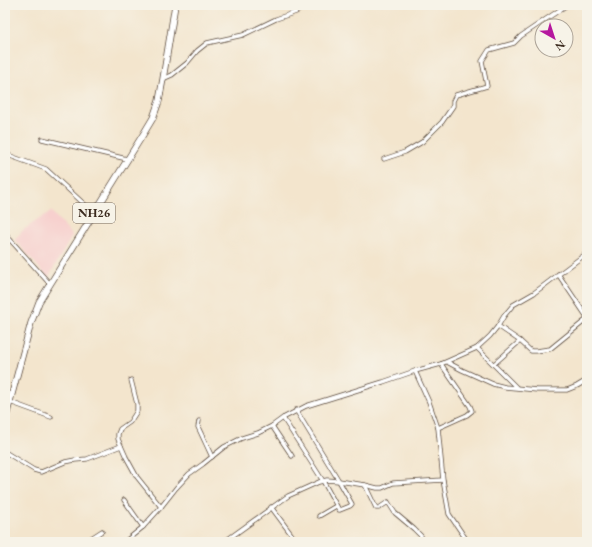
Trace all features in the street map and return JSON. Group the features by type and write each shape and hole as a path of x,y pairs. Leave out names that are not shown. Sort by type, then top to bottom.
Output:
{"highway":[{"name":"NH26","path":"5,420 33,315 39,302 153,118 164,79 175,5"}],"street":[{"path":"164,79 172,75 187,63 197,51 207,43 243,35 276,19 296,12 307,5"},
{"path":"384,159 405,152 422,142 442,122 453,106 453,101 456,95 487,86 482,61 489,50 514,43 521,36 567,5"},
{"path":"42,138 127,159"},
{"path":"5,154 46,169 94,212"},
{"path":"5,234 50,284"},
{"path":"123,542 143,527 189,474 224,447 272,426 296,410 306,406 383,382 415,370 447,362 477,348 490,336 513,305 534,293 586,255"},
{"path":"498,326 520,341 531,351 536,351 550,349 587,318 558,274"},
{"path":"494,364 520,341"},
{"path":"477,348 516,387"},
{"path":"447,362 493,384 505,387 537,390 568,390 587,380"},
{"path":"438,428 467,415 472,411 441,364"},
{"path":"415,370 429,402 438,428 443,480 449,514 468,542"},
{"path":"131,380 137,404 137,411 130,422 120,429 118,439 137,476 161,508"},
{"path":"10,402 51,417"},
{"path":"283,418 323,481 339,510 350,506 352,504 296,410"},
{"path":"198,421 198,427 212,457"},
{"path":"272,426 292,456"},
{"path":"5,452 34,470 41,472 65,462 87,459 121,446"},
{"path":"224,542 270,507 288,496 323,481 339,481 382,488 392,483 443,480"},
{"path":"364,485 376,508 379,508 388,502 395,513 420,536"},
{"path":"124,500 143,527"},
{"path":"319,516 336,506"},
{"path":"270,507 297,542"},
{"path":"85,542 102,531"}],"shaded area":[{"path":"51,211 72,236 48,278 15,240 22,231"}]}
